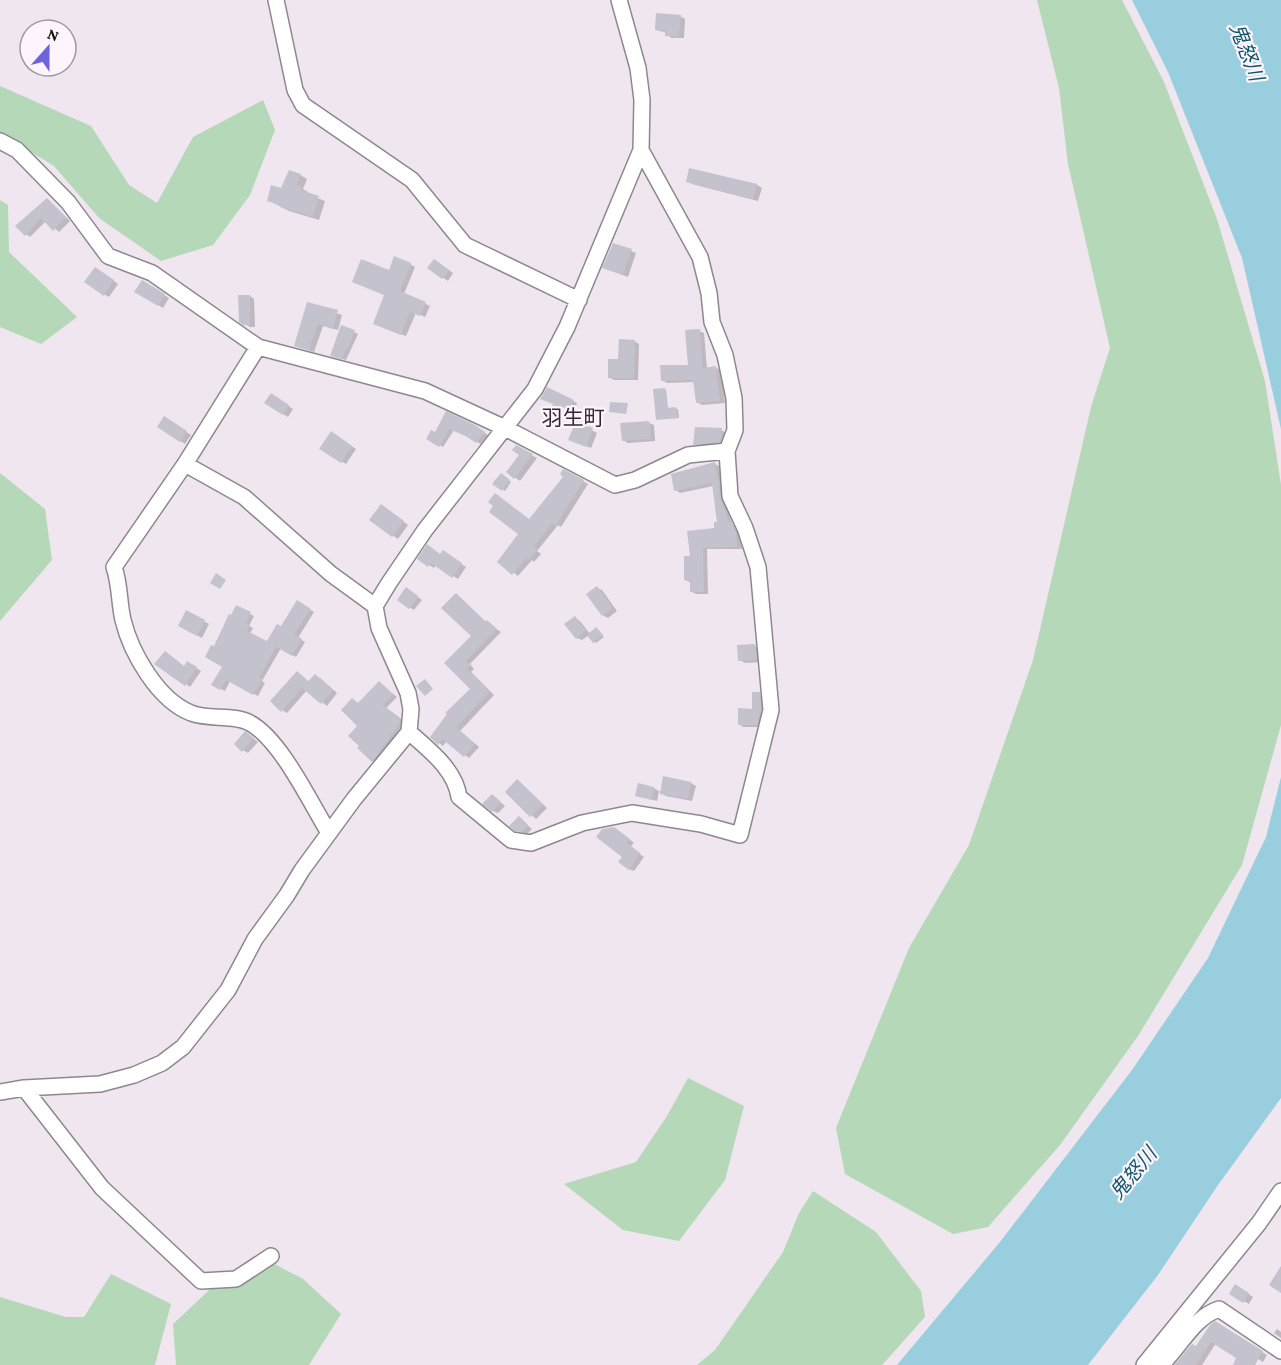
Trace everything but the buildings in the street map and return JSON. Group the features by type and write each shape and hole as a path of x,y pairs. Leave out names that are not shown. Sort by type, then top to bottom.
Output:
{"street":[{"path":"276,0 295,90 303,105 412,180 465,245 579,300"},
{"path":"0,1092 24,1088 100,1084 134,1075 162,1063 183,1047 228,990 255,939 302,870 379,766 409,732 411,710 408,693 379,628 375,606 425,530 535,389 579,300 641,150 642,100 638,68 619,0"},
{"path":"0,141 17,150 68,202 108,256 152,273 258,347 425,391 505,428 615,485 635,480 688,455 727,451"},
{"path":"409,732 438,758 457,784 459,797 511,840 531,843 582,823 632,813 701,824 740,835 771,710 758,567 745,528 730,496 727,451 735,430 734,398 724,356 712,321 709,293 700,257 641,150"},
{"path":"258,347 185,464 114,567 119,581 123,619 132,650 163,695 192,714 249,722 275,745 329,833"},
{"path":"185,464 244,497 331,574 375,606"},
{"path":"24,1088 102,1188 201,1281 236,1279 271,1256"},
{"path":"1144,1365 1281,1191"},
{"path":"1161,1365 1175,1352 1208,1312 1219,1309 1281,1351"}],"green space":[{"path":"1037,0 1122,0 1164,82 1217,219 1265,381 1281,485 1281,725 1242,865 1138,1036 1060,1145 988,1227 953,1234 845,1174 836,1128 909,948 969,845 1033,660 1091,407 1110,348 1068,164 1059,88"},
{"path":"0,86 91,126 129,185 157,203 193,137 263,100 275,130 250,195 213,245 161,261 99,218 54,166 0,133"},
{"path":"0,200 8,205 9,252 77,317 41,344 0,327"},
{"path":"0,473 45,509 52,560 0,621"},
{"path":"688,1078 744,1106 725,1180 679,1241 623,1230 564,1184 636,1162 667,1116"},
{"path":"813,1191 876,1232 921,1291 925,1317 882,1365 697,1365 715,1350 783,1252 799,1213"},
{"path":"259,1256 303,1279 341,1314 309,1365 176,1365 173,1324 222,1278"},
{"path":"111,1274 171,1304 155,1365 0,1365 0,1297 66,1317 84,1317"}],"water":[{"name":"鬼怒川","path":"1132,0 1281,0 1281,429 1242,258 1168,72"},
{"name":"鬼怒川","path":"1281,777 1281,1098 1218,1185 1158,1275 1088,1365 897,1365 1000,1242 1132,1070 1208,958 1266,837"}],"district":[{"name":"羽生町","path":"573,418"}]}
